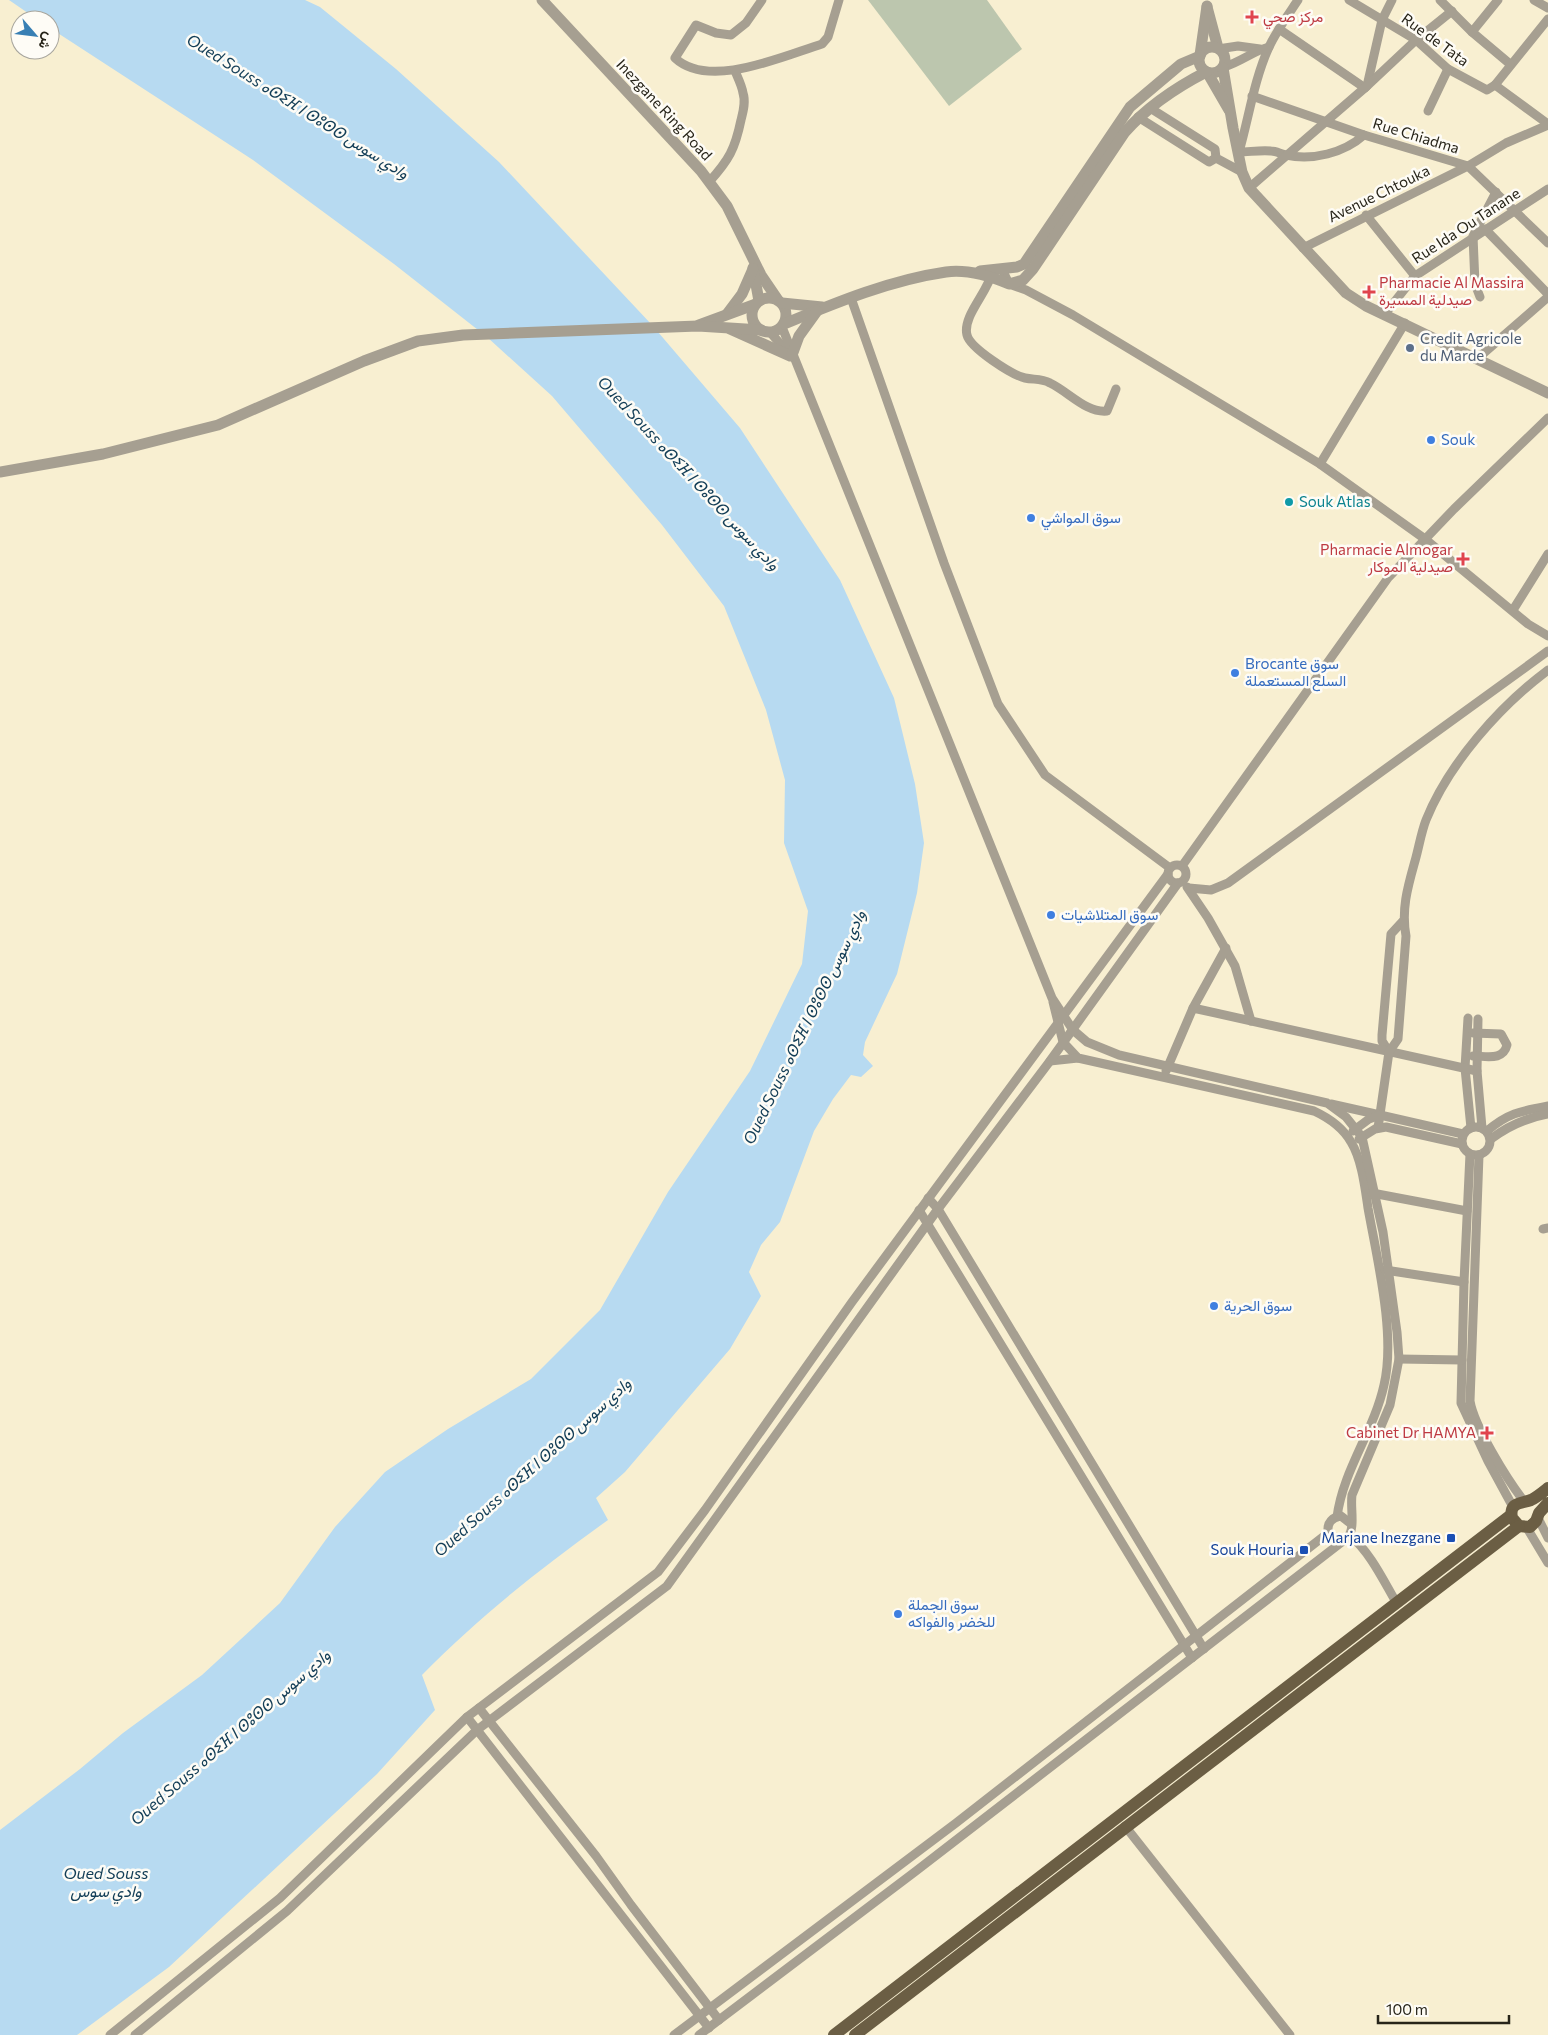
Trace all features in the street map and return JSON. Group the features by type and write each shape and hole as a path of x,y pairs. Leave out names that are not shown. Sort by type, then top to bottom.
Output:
{"main road":[{"path":"834,2035 1519,1506 1548,1488"},
{"path":"854,2035 1125,1826 1523,1527 1534,1524 1538,1515 1548,1503"},
{"path":"1519,1506 1534,1504 1538,1515"},
{"path":"1519,1506 1514,1522 1523,1527"}],"street":[{"name":"Inezgane Ring Road","path":"542,0 709,182 727,206 749,251 780,302"},
{"path":"762,0 738,31 725,35 696,25 675,56 677,61 695,70 709,73 735,71 822,44 828,37 839,1"},
{"path":"1239,152 1252,96 1269,47 1298,0"},
{"name":"Rue de Tata","path":"1349,0 1416,40 1448,69 1487,90 1495,85"},
{"path":"1366,87 1382,20 1392,0"},
{"path":"1440,0 1472,32 1510,64"},
{"path":"1472,32 1498,0"},
{"path":"1534,0 1548,8"},
{"path":"1206,3 1218,48 1226,58 1224,67 1229,110 1242,172 1249,188 1346,293 1384,315 1478,358 1548,393"},
{"path":"1206,3 1200,65 1207,72 1229,110"},
{"path":"1249,188 1366,87 1416,40 1452,12"},
{"path":"1548,19 1495,85 1548,124"},
{"path":"1279,29 1366,87"},
{"path":"0,472 103,454 218,425 364,361 409,344 442,337 698,326 765,331 851,298 947,271 995,272 1017,267 1030,258 1130,107 1181,64 1200,56 1206,49 1238,46 1260,49 1269,47"},
{"path":"1025,285 1033,269 1124,132 1138,117 1174,89 1207,72 1218,72 1224,67 1243,60 1260,49"},
{"path":"1428,111 1448,69"},
{"path":"709,182 724,166 734,150 738,136 744,100 735,71"},
{"name":"Rue Chiadma","path":"1252,96 1326,120 1364,135 1468,166 1548,243"},
{"path":"1150,108 1215,149 1216,158"},
{"path":"1138,117 1209,162 1216,158"},
{"name":"Avenue Chtouka","path":"1303,248 1366,215 1468,166 1497,148 1548,124"},
{"path":"1239,152 1270,151 1286,156 1313,157 1354,144 1364,135"},
{"path":"1216,158 1242,172"},
{"path":"1480,297 1475,284 1473,236 1496,192"},
{"name":"Rue Ida Ou Tanane","path":"1384,315 1415,276 1473,236 1546,193"},
{"path":"1366,215 1415,276"},
{"path":"1478,358 1548,296 1485,229"},
{"name":"Inezgane Ring Road","path":"749,251 758,303"},
{"path":"1017,267 1025,285"},
{"path":"727,314 742,294 753,268"},
{"path":"995,272 1009,284 1025,285 1320,464 1424,539 1534,629 1548,636"},
{"path":"995,272 968,320 966,335 971,344 1010,371 1025,378 1038,377 1052,383 1098,412 1107,411 1116,389"},
{"path":"698,326 768,298 780,302 821,308"},
{"path":"851,298 944,563 998,704 1045,776 1169,871 1171,881 1180,882 1189,888 1235,966 1251,1021"},
{"path":"780,302 786,312 783,325 792,357 1052,998 1063,1042 1078,1058"},
{"path":"758,303 753,318 792,357"},
{"path":"792,357 804,328 821,308"},
{"path":"1320,464 1405,324"},
{"path":"726,327 792,357"},
{"path":"1182,866 1388,578 1424,539 1548,418"},
{"path":"1513,610 1548,554"},
{"path":"1189,888 1210,890 1228,884 1548,651"},
{"path":"1378,1128 1389,1052 1398,1039 1406,936 1403,921 1405,894 1426,820 1453,770 1499,712 1548,670"},
{"path":"110,2035 280,1898 467,1716 658,1572 684,1539 919,1210 1058,1025 1169,871 1175,865 1182,866"},
{"path":"135,2035 287,1911 477,1730 667,1586 938,1209 1073,1030 1186,874 1182,866"},
{"path":"1389,1052 1382,1041 1382,1036 1391,934 1403,921"},
{"path":"1164,1077 1166,1067 1193,1008 1226,948"},
{"path":"1052,998 1073,1030 1086,1042 1118,1056 1380,1115 1467,1131 1487,1133 1504,1129 1526,1119 1548,1114"},
{"path":"1193,1008 1477,1071"},
{"path":"1462,1144 1467,1131 1465,1068 1468,1018"},
{"path":"1475,1155 1487,1150 1487,1133 1477,1071 1478,1019"},
{"path":"1466,1056 1499,1056 1505,1051 1507,1045 1501,1034 1467,1033"},
{"path":"699,2035 1329,1553 1346,1538 1350,1522 1352,1495 1390,1405 1398,1359 1397,1332 1384,1270 1352,1144 1346,1135 1328,1118 1314,1111 1078,1058 1050,1061"},
{"path":"1327,1103 1357,1128 1362,1137 1375,1193 1384,1270 1387,1334 1387,1368 1384,1386 1370,1426 1339,1500 1337,1517"},
{"path":"1487,1133 1502,1118 1515,1112 1548,1106"},
{"path":"1346,1135 1380,1115"},
{"path":"1352,1144 1378,1128 1392,1128 1462,1144 1475,1155"},
{"path":"1475,1155 1467,1211 1462,1360 1463,1408 1488,1461 1519,1506"},
{"path":"1475,1155 1470,1401 1483,1432 1511,1484 1519,1506"},
{"path":"1365,1193 1375,1193 1467,1211"},
{"path":"928,1198 938,1209 1204,1649"},
{"path":"919,1210 1192,1658"},
{"path":"1384,1270 1464,1282"},
{"path":"1398,1359 1462,1360"},
{"path":"1087,1486 1103,1482"},
{"path":"1094,1496 1103,1482"},
{"path":"1538,1515 1548,1538"},
{"path":"674,2035 1197,1637 1328,1533 1329,1523 1337,1517 1345,1517 1350,1522"},
{"path":"1523,1527 1548,1563"},
{"path":"1328,1533 1336,1540 1346,1538 1367,1552 1396,1602"},
{"path":"479,1708 596,1856 719,2020"},
{"path":"467,1716 709,2028"},
{"path":"1125,1826 1290,2035"}],"green space":[{"path":"868,0 987,0 1022,49 949,106"}],"water":[{"name":"Oued Souss وادي سوس","path":"9,0 305,0 320,7 396,69 499,162 652,325 740,428 840,580 894,698 915,784 924,843 917,893 897,974 865,1042 863,1055 873,1066 861,1077 851,1075 833,1099 814,1131 780,1222 761,1245 749,1272 761,1296 730,1349 625,1472 596,1498 608,1520 512,1593 422,1675 435,1710 377,1774 169,1967 77,2035 0,2035 0,1830 80,1769 123,1733 202,1675 280,1603 335,1527 385,1472 448,1429 531,1379 600,1310 668,1192 750,1071 802,964 808,911 784,843 785,780 766,710 724,606 662,525 552,396 487,337 394,264 253,160 60,35 60,10 24,10"}],"place":[{"name":"مركز صحي","path":"1252,17"},
{"name":"Pharmacie Al Massira صيدلية المسيرة","path":"1369,292"},
{"name":"Credit Agricole du Marde","path":"1410,348"},
{"name":"Souk","path":"1431,440"},
{"name":"Souk Atlas","path":"1289,502"},
{"name":"سوق المواشي","path":"1031,518"},
{"name":"Pharmacie Almogar صيدلية الموكار","path":"1463,559"},
{"name":"Brocante سوق السلع المستعملة","path":"1235,673"},
{"name":"سوق المتلاشيات","path":"1051,915"},
{"name":"سوق الحرية","path":"1214,1306"},
{"name":"Cabinet Dr HAMYA","path":"1487,1433"},
{"name":"Marjane Inezgane","path":"1451,1538"},
{"name":"Souk Houria","path":"1304,1550"},
{"name":"سوق الجملة للخضر والفواكه","path":"898,1614"}],"water label":[{"name":"Oued Souss ⴰⵙⵉⴼ ⵏ ⵙⵓⵙⵙ وادي سوس","path":"298,106"},
{"name":"Oued Souss ⴰⵙⵉⴼ ⵏ ⵙⵓⵙⵙ وادي سوس","path":"689,473"},
{"name":"Oued Souss ⴰⵙⵉⴼ ⵏ ⵙⵓⵙⵙ وادي سوس","path":"804,1027"},
{"name":"Oued Souss ⴰⵙⵉⴼ ⵏ ⵙⵓⵙⵙ وادي سوس","path":"532,1467"},
{"name":"Oued Souss ⴰⵙⵉⴼ ⵏ ⵙⵓⵙⵙ وادي سوس","path":"230,1737"}]}
